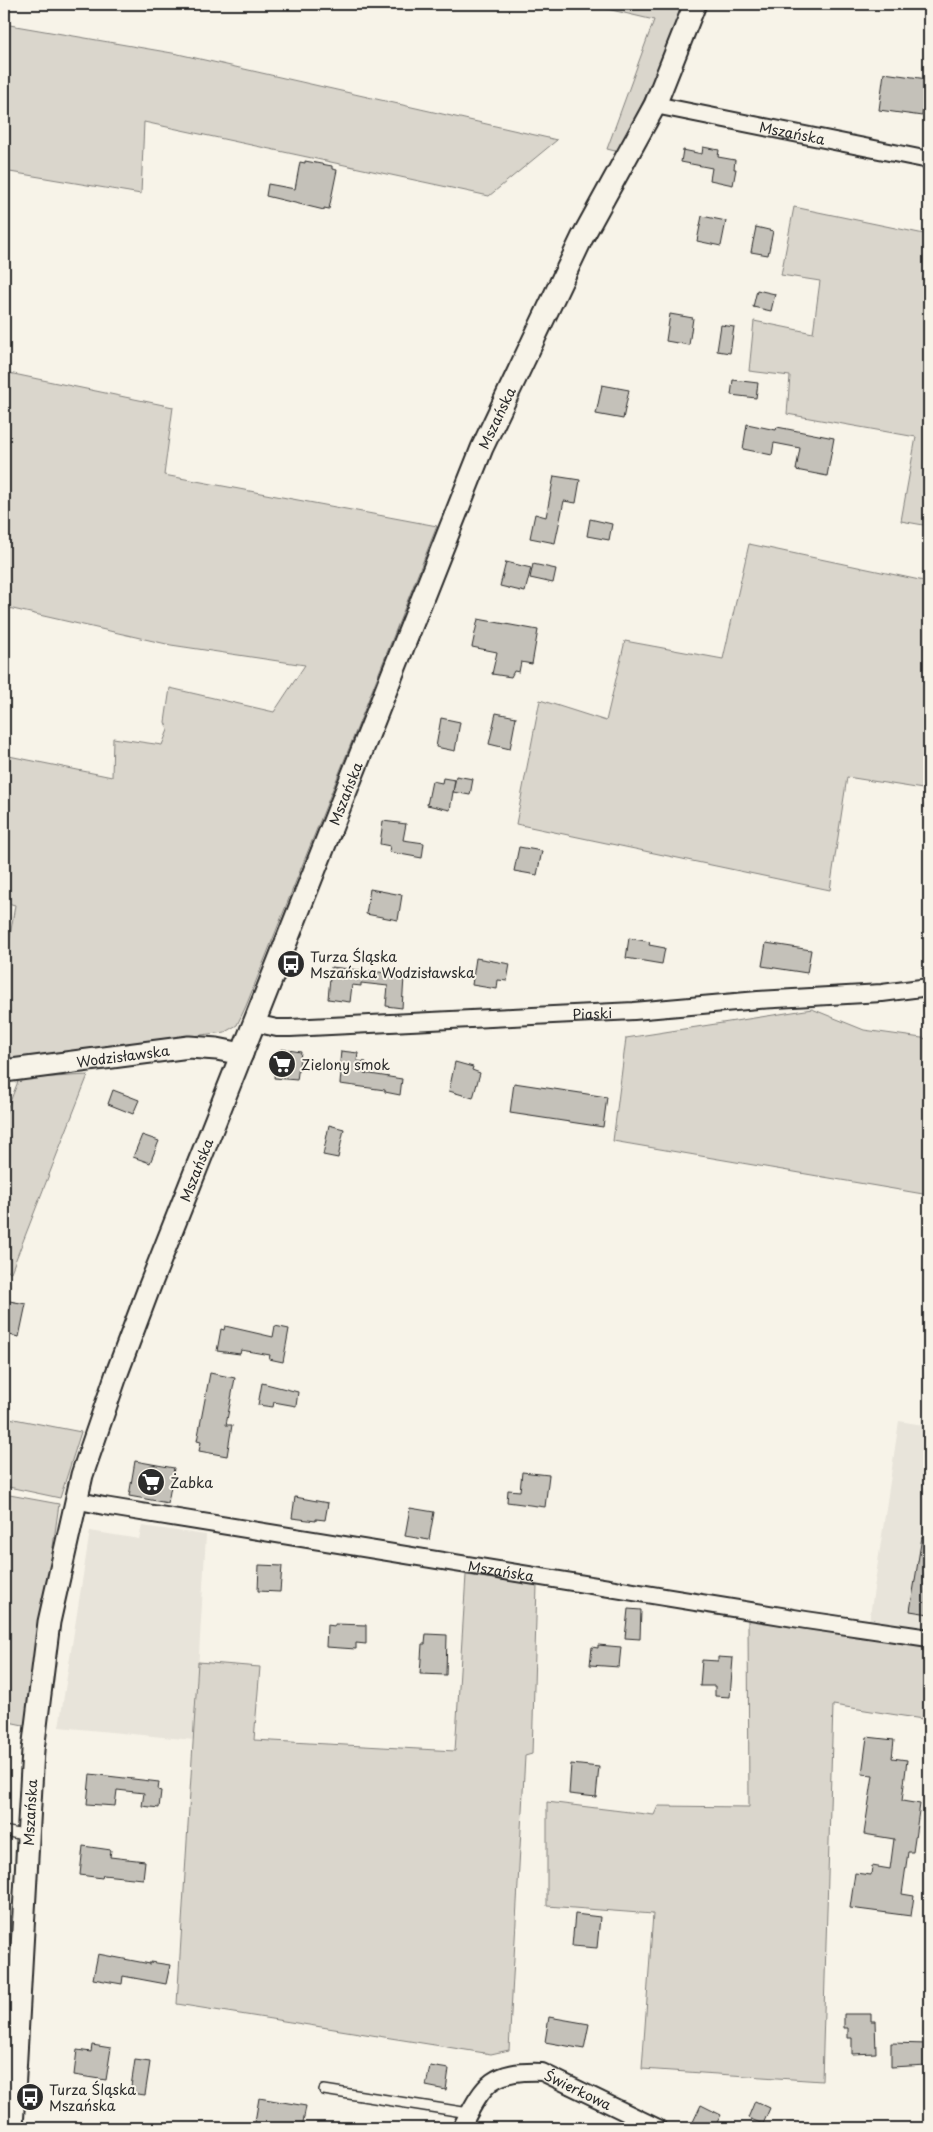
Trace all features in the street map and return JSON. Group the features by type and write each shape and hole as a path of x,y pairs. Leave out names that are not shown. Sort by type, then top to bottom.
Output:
{"street":[{"name":"Mszańska","path":"12,2128 10,2053 34,1750 50,1622 75,1500 117,1372 482,448 582,238 655,105 695,4"},
{"name":"Mszańska","path":"655,105 929,160"},
{"name":"Piaski","path":"254,1023 277,1028 290,1028 634,1012 758,1000 882,993 929,987"},
{"name":"Wodzisławska","path":"4,1070 189,1047 218,1049 242,1054"},
{"name":"Mszańska","path":"75,1500 114,1508 929,1638"},
{"name":"Świerkowa","path":"461,2128 477,2097 490,2081 504,2075 521,2072 542,2072 658,2128"}],"lane":[{"path":"4,1831 28,1836"},
{"path":"324,2090 469,2113"}],"shaded area":[{"path":"586,4 683,4 658,70 619,152 607,149 654,20"},
{"path":"4,24 178,54 557,140 489,196 144,122 141,194 4,171"},
{"path":"794,207 929,235 929,526 901,521 916,437 787,414 790,376 749,371 754,321 813,333 820,281 781,275"},
{"path":"4,372 173,407 164,475 437,526 246,1006 237,1025 225,1032 4,1060 4,974 15,905 4,902 4,755 112,777 113,738 162,745 168,730 165,722 170,688 274,712 305,665 171,645 4,607"},
{"path":"749,544 929,582 929,790 847,777 830,890 516,824 540,700 606,721 625,641 723,659"},
{"path":"812,1009 864,1030 929,1039 929,1195 613,1141 626,1038"},
{"path":"88,1075 11,1272 4,1270 4,1117 19,1079"},
{"path":"4,1417 81,1432 60,1498 4,1486"},
{"path":"899,1421 929,1426 929,1638 868,1629"},
{"path":"4,1494 59,1504 28,1726 4,1721"},
{"path":"142,1526 206,1535 194,1740 59,1727 90,1531 139,1539"},
{"path":"466,1575 537,1585 532,1754 525,1756 509,2050 491,2054 177,2004 198,1662 260,1667 254,1740 455,1751"},
{"path":"748,1618 929,1647 929,1720 833,1705 822,2081 642,2069 653,1914 547,1906 547,1802 654,1815 658,1806 749,1807"}],"building":[{"path":"884,73 927,79 922,116 879,110"},
{"path":"703,147 719,150 718,157 735,160 734,169 736,169 733,185 710,180 712,168 681,162 683,150 702,154"},
{"path":"305,161 332,166 332,169 337,170 329,209 324,208 324,210 266,196 268,184 295,189 300,162 305,163"},
{"path":"702,216 726,221 721,246 697,241"},
{"path":"756,227 773,231 768,255 751,252"},
{"path":"757,290 775,294 771,311 753,307"},
{"path":"670,314 693,318 689,345 666,341"},
{"path":"721,325 734,327 730,353 717,351"},
{"path":"733,380 758,383 756,398 731,395"},
{"path":"602,385 629,390 623,419 596,414"},
{"path":"747,424 776,430 777,427 834,438 827,476 796,470 800,448 774,443 772,455 743,449"},
{"path":"554,476 580,480 576,503 564,501 555,543 530,538 535,514 546,517"},
{"path":"590,519 612,524 609,540 587,536"},
{"path":"506,562 531,568 525,592 500,586"},
{"path":"533,564 556,569 553,583 530,578"},
{"path":"478,619 538,630 532,664 521,662 519,672 514,671 511,677 492,674 497,652 472,647"},
{"path":"496,713 516,717 510,749 489,744"},
{"path":"441,718 460,722 455,751 436,747"},
{"path":"456,776 473,779 470,795 453,792"},
{"path":"443,778 455,780 450,810 427,805 432,781 442,783"},
{"path":"383,821 406,824 403,840 424,843 422,858 389,852 390,846 380,844"},
{"path":"519,847 542,851 537,875 514,871"},
{"path":"370,889 402,895 398,920 366,914"},
{"path":"629,938 650,942 649,945 665,948 662,964 626,958"},
{"path":"766,943 811,950 807,973 762,966"},
{"path":"476,958 510,964 507,981 498,980 497,989 472,985"},
{"path":"331,967 397,974 397,976 404,977 402,1008 386,1006 388,986 361,983 361,986 352,985 350,1002 328,999"},
{"path":"281,1049 301,1052 297,1080 274,1078 276,1057 280,1057"},
{"path":"341,1051 358,1053 357,1061 366,1062 364,1073 402,1079 400,1095 385,1092 385,1090 340,1084"},
{"path":"455,1062 473,1067 472,1070 480,1073 473,1098 449,1091"},
{"path":"514,1083 607,1097 603,1127 510,1113"},
{"path":"113,1090 139,1100 133,1114 108,1104"},
{"path":"329,1125 344,1129 338,1158 323,1155"},
{"path":"142,1135 159,1141 150,1163 133,1157"},
{"path":"4,1300 26,1304 19,1337 4,1334"},
{"path":"225,1326 273,1337 275,1326 289,1329 283,1362 269,1359 270,1355 241,1350 240,1354 217,1351 221,1329 224,1330"},
{"path":"210,1373 235,1378 226,1425 232,1425 227,1456 199,1451 201,1442 197,1441"},
{"path":"262,1383 298,1392 296,1406 274,1402 273,1407 258,1405"},
{"name":"Żabka","path":"135,1461 174,1468 168,1503 129,1496"},
{"path":"522,1472 549,1475 545,1507 507,1502 508,1490 520,1491"},
{"path":"295,1497 328,1503 325,1520 316,1519 316,1521 292,1518"},
{"path":"410,1508 434,1512 429,1540 405,1536"},
{"path":"922,1537 929,1538 929,1614 910,1611"},
{"path":"259,1565 282,1566 280,1592 258,1591"},
{"path":"628,1609 641,1610 640,1639 625,1638"},
{"path":"335,1624 366,1625 366,1644 356,1643 356,1649 326,1647 327,1625 335,1626"},
{"path":"426,1634 447,1635 446,1675 420,1674 422,1644 425,1644"},
{"path":"598,1645 621,1647 619,1667 590,1665 592,1647 598,1648"},
{"path":"718,1657 733,1658 730,1697 715,1696 715,1686 700,1686 702,1660 718,1661"},
{"path":"867,1737 894,1740 892,1758 907,1760 902,1801 920,1804 913,1852 908,1852 902,1894 914,1896 911,1916 850,1908 855,1873 871,1875 872,1866 890,1869 894,1839 864,1834 873,1775 862,1774"},
{"path":"571,1764 599,1767 596,1797 569,1794"},
{"path":"90,1774 159,1782 158,1790 161,1791 159,1808 142,1806 144,1793 117,1790 115,1806 87,1804"},
{"path":"83,1846 111,1850 110,1857 145,1861 143,1879 103,1875 102,1878 80,1875"},
{"path":"575,1914 600,1917 597,1948 572,1946"},
{"path":"98,1954 150,1964 150,1962 170,1965 166,1984 123,1976 122,1984 93,1979"},
{"path":"844,2014 871,2014 871,2021 875,2021 876,2053 852,2054 852,2038 848,2038 848,2028 844,2028"},
{"path":"549,2017 589,2024 584,2049 545,2042"},
{"path":"891,2043 927,2044 927,2065 891,2067"},
{"path":"92,2045 111,2048 106,2080 74,2075 77,2050 91,2052"},
{"path":"135,2060 150,2062 145,2095 130,2093"},
{"path":"430,2066 449,2069 446,2090 426,2086"},
{"path":"259,2098 306,2106 302,2128 254,2128"},
{"path":"755,2101 770,2108 763,2124 748,2118"},
{"path":"701,2105 721,2115 714,2128 700,2128 692,2124"}],"place":[{"name":"Turza Śląska Mszańska Wodzisławska","path":"291,964"},
{"name":"Zielony smok","path":"282,1064"},
{"name":"Żabka","path":"151,1482"},
{"name":"Turza Śląska Mszańska","path":"30,2097"}]}
